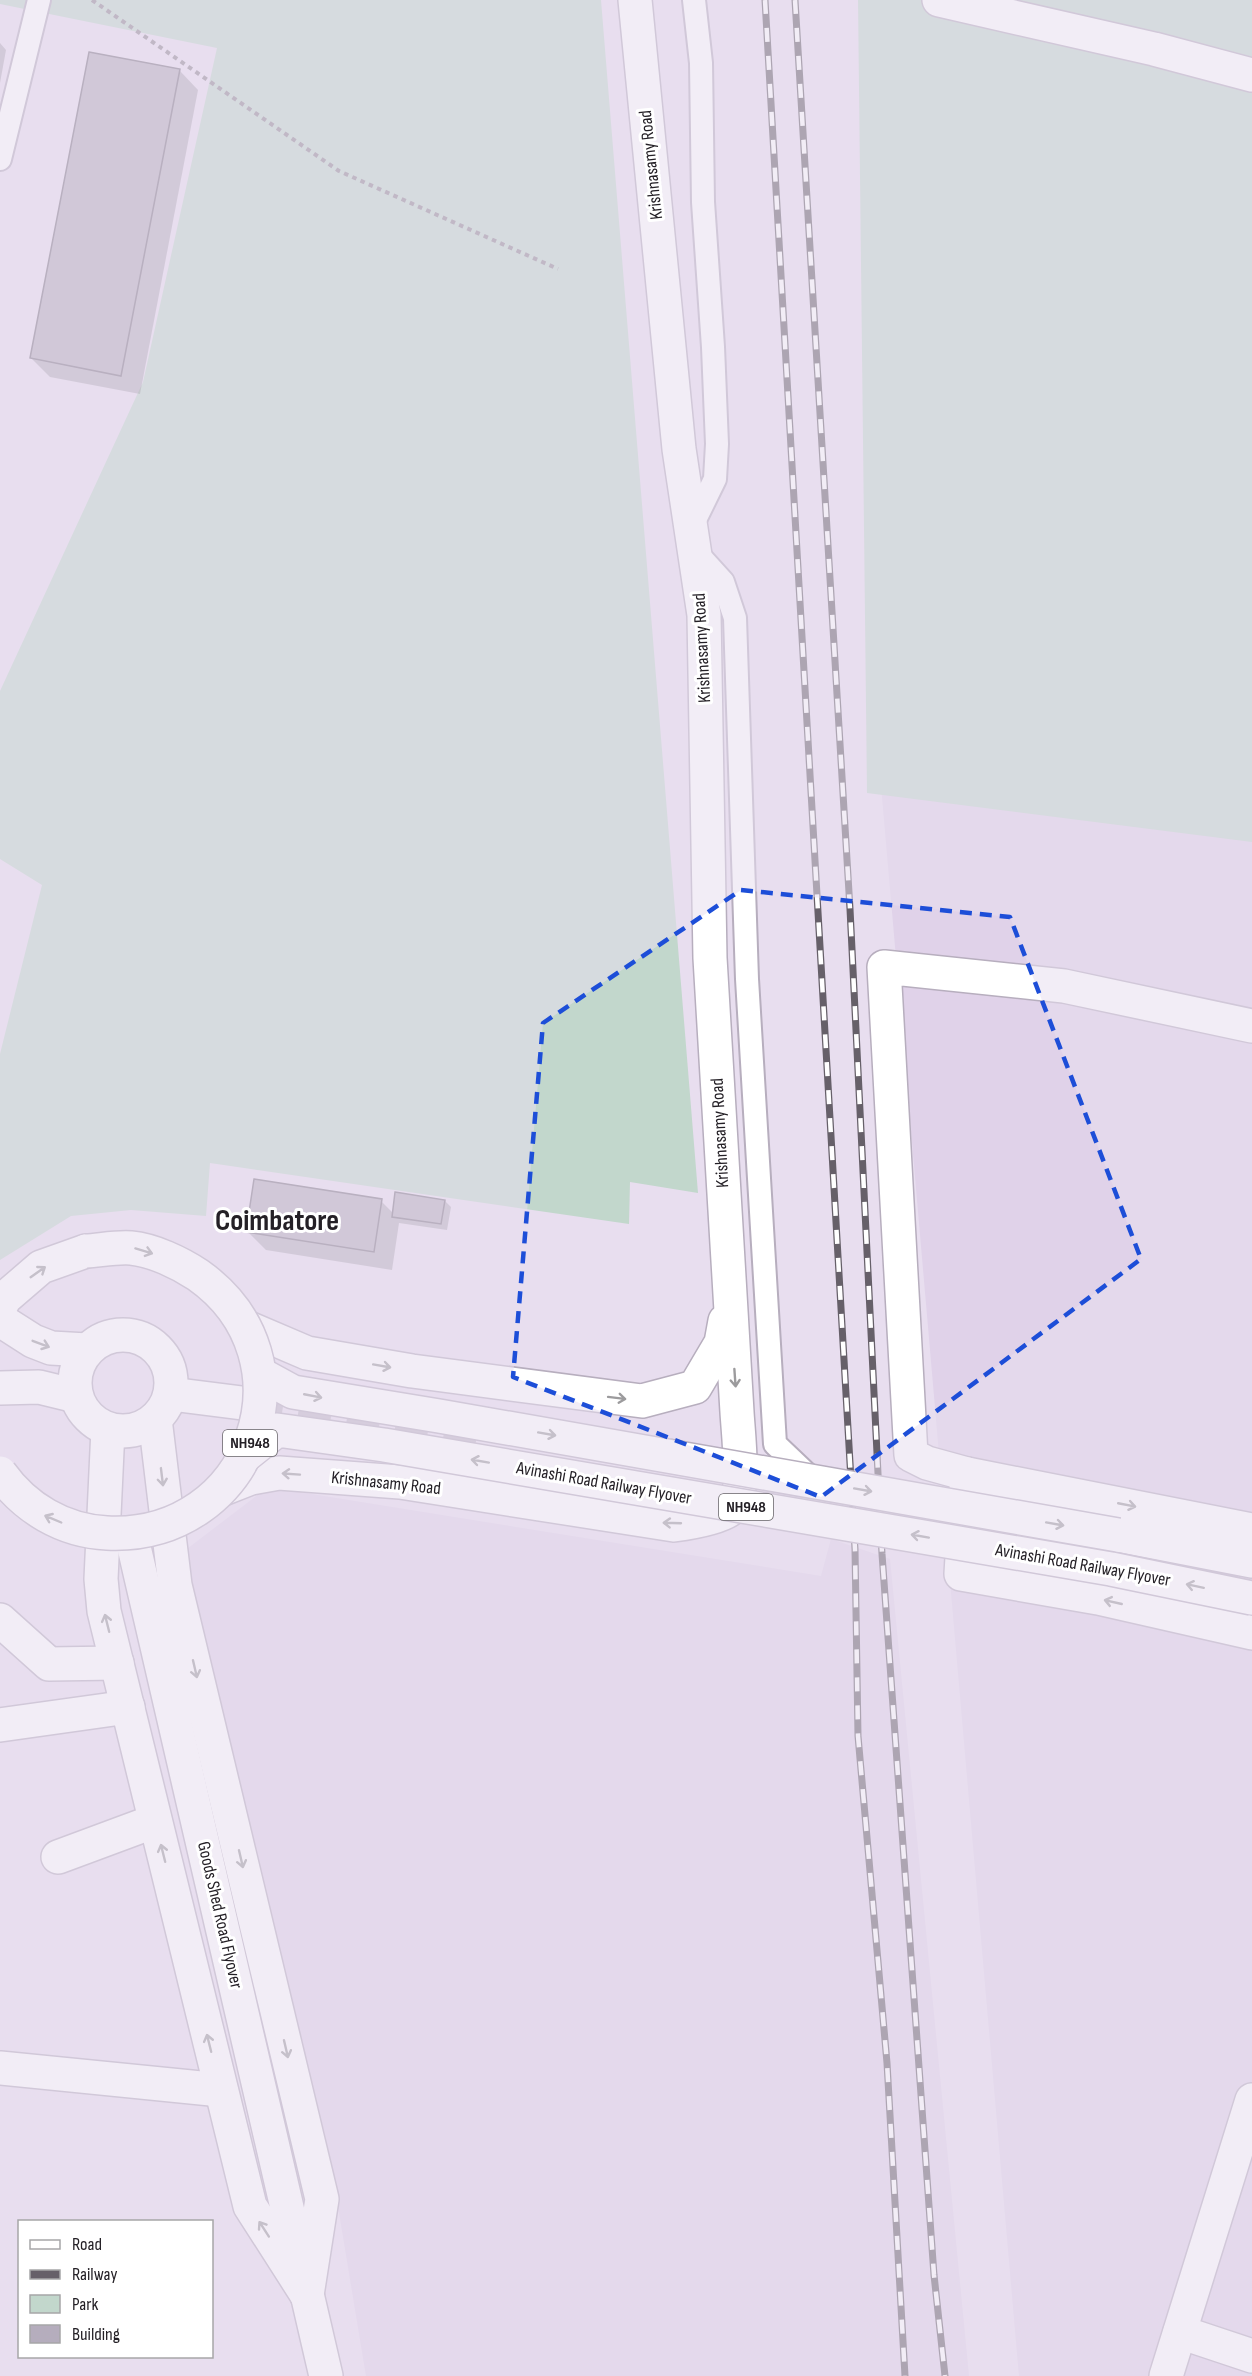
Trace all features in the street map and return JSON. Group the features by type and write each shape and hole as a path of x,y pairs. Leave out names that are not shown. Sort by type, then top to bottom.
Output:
{"main road":[{"name":"Krishnasamy Road","path":"223,1489 251,1478 279,1473 400,1482 674,1525 697,1522 732,1508 740,1487 710,958 704,615 679,450 635,0"},
{"path":"939,0 1154,49 1252,75"},
{"path":"1252,1026 1064,986 884,967 911,1455 927,1463 967,1474 1252,1530"},
{"name":"NH948","path":"0,1307 5,1298 41,1268 86,1251 133,1248 179,1262 218,1289 246,1327 260,1374 259,1415 247,1454 223,1489 196,1511 165,1527 131,1534 88,1532 46,1517 12,1490 0,1473"},
{"name":"Krishnasamy Road","path":"246,1327 307,1353 412,1371 642,1401 695,1387 722,1343 729,1298"},
{"path":"0,1320 33,1341 51,1348 87,1350"},
{"path":"250,1404 163,1407 142,1428 125,1432 108,1429 94,1422 83,1410 76,1396 74,1379 78,1363 87,1350 115,1335 131,1335 146,1340 158,1350 167,1363 172,1378 163,1407 175,1585 322,2199 307,2295"},
{"name":"Avinashi Road Railway Flyover","path":"260,1374 293,1392 334,1400 440,1416 966,1508 1252,1561"},
{"path":"0,1388 39,1386 76,1396"},
{"path":"108,1429 101,1580 104,1611 250,2206 307,2295"},
{"name":"Avinashi Road Railway Flyover","path":"247,1454 277,1430 384,1445 1111,1569 1252,1598"},
{"path":"967,1474 961,1574 1098,1598 1252,1633"},
{"name":"Goods Shed Road Flyover","path":"131,1534 326,2376"},
{"path":"0,1620 49,1664 117,1663"},
{"path":"0,1725 128,1707"},
{"path":"58,1857 156,1821"},
{"path":"0,2068 221,2090"},
{"path":"1166,2376 1252,2100"},
{"path":"1180,2332 1252,2355"}],"lane":[{"path":"0,159 39,0"},
{"path":"694,0 701,63 703,202 717,444 715,479 692,538 723,582 735,618 747,979 775,1444 833,1499"}],"path":[{"path":"92,0 339,171 558,269"}],"highlighted area":[{"path":"741,890 1010,917 1141,1259 821,1497 513,1377 543,1023"}],"shaded area":[{"path":"868,635 1252,680 1252,2376 1019,2376"},
{"path":"268,1487 821,1576 831,1539 890,1559 969,2376 366,2376 329,2152 183,1552"}],"green space":[{"path":"0,0 601,0 698,1193 630,1182 629,1224 210,1163 206,1216 131,1210 71,1216 0,1260 0,1054 42,885 0,859 0,691 143,382 217,48 0,4"},
{"path":"858,0 1252,0 1252,842 867,793"}],"building":[{"path":"89,52 180,69 121,376 30,358"},
{"path":"254,1179 382,1199 374,1252 246,1232"},
{"path":"395,1192 445,1200 441,1224 392,1217"}],"tunnel":[{"path":"250,1404 489,1441"},
{"path":"965,1524 1252,1579"}],"railway":[{"path":"765,0 855,1549 858,1736 887,2063 905,2376"},
{"path":"795,0 850,909 882,1554 934,2275 945,2376"}],"district":[{"name":"Coimbatore","path":"277,1221"}]}
